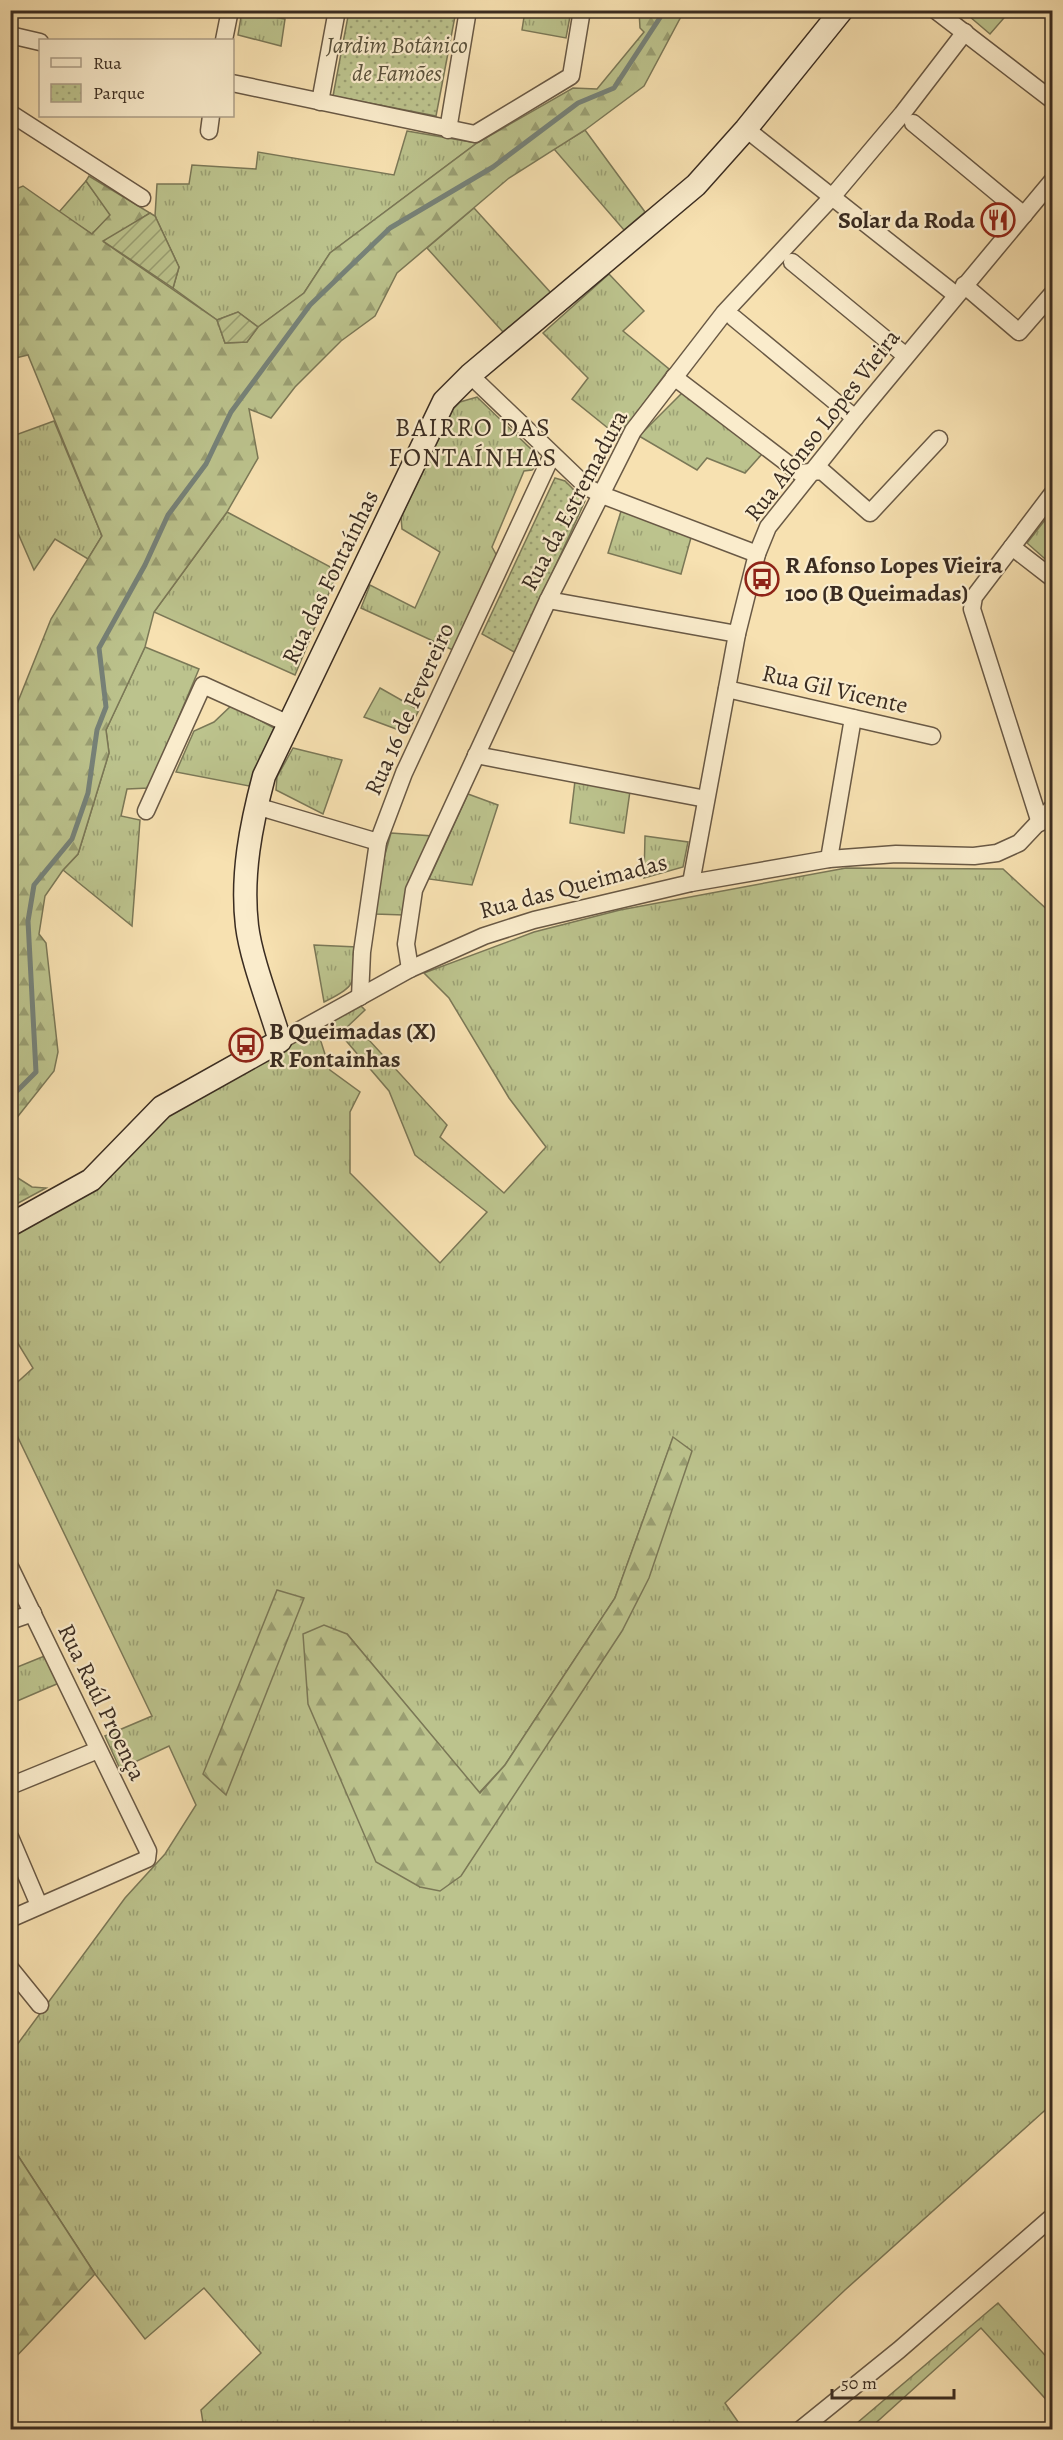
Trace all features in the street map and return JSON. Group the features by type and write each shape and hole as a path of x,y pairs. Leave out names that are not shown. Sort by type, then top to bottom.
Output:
{"street":[{"path":"224,39 230,10"},
{"path":"320,102 337,10"},
{"path":"448,130 468,10"},
{"path":"234,83 475,134 571,76 582,10"},
{"name":"Rua das Fontaínhas","path":"280,1041 247,928 244,879 256,806 264,776 444,401 470,375 696,185 746,129 842,10"},
{"path":"935,10 1053,100"},
{"name":"Rua da Estremadura","path":"410,969 406,944 414,890 548,600 633,431 724,313 832,197 902,114 965,32"},
{"path":"10,36 39,42"},
{"path":"10,113 142,198"},
{"path":"913,123 1024,215"},
{"path":"746,129 832,197 1019,332 1053,294"},
{"name":"Rua Afonso Lopes Vieira","path":"691,883 737,634 757,554 768,527 960,290 1053,181"},
{"path":"792,262 906,356"},
{"path":"734,318 855,418"},
{"path":"470,375 586,486 602,495 757,554"},
{"path":"674,377 800,473 822,471 870,513 939,439"},
{"name":"Rua 16 de Fevereiro","path":"360,998 362,952 378,842 404,773 552,455"},
{"path":"1040,823 972,609 974,597 1053,494"},
{"path":"1012,547 1053,578"},
{"path":"548,600 737,634"},
{"path":"146,811 203,685 289,724"},
{"name":"Rua Gil Vicente","path":"727,689 932,736"},
{"path":"829,859 853,718"},
{"path":"476,755 706,799"},
{"path":"256,806 378,842"},
{"name":"Rua das Queimadas","path":"10,1225 92,1180 162,1107 410,969 483,936 534,920 691,883 829,859 896,854 974,856 997,853 1019,843 1053,808"},
{"name":"Rua Raúl Proença","path":"10,1567 148,1851 147,1859 39,1905"},
{"path":"10,1622 33,1613"},
{"path":"10,1786 99,1750"},
{"path":"10,1837 39,1905 10,1918"},
{"path":"10,1968 40,2005"},
{"path":"800,2430 899,2350 1053,2217"}],"green space":[{"path":"963,10 1010,11 990,34"},
{"path":"242,11 285,19 281,46 238,35"},
{"name":"Jardim Botânico de Famões","path":"349,11 456,11 436,116 333,96"},
{"path":"525,11 571,11 566,38 522,30"},
{"path":"639,11 684,11 644,86 585,130 509,178 397,273 375,316 341,341 295,387 271,418 249,409 258,458 227,512 154,612 145,647 106,730 109,753 78,854 63,870 45,896 39,934 46,943 58,1052 54,1071 11,1125 11,719 51,619 102,536 28,355 11,359 11,191 23,186 92,234 110,215 86,181 89,176 150,213 104,242 217,320 225,343 247,342 258,327 304,293 330,253 477,143 573,88 597,89 644,32 640,28"},
{"path":"585,130 645,212 624,230 554,149"},
{"path":"407,131 477,143 330,253 304,293 258,327 238,312 217,320 173,288 179,267 155,216 157,184 189,184 192,165 256,169 258,152 394,175"},
{"path":"86,181 111,215 92,234 59,212"},
{"path":"474,208 551,293 503,332 427,248"},
{"path":"150,213 155,216 179,267 173,288 103,241"},
{"path":"609,274 644,311 623,331 669,369 619,437 572,399 588,378 543,333"},
{"path":"238,312 258,327 247,342 225,343 217,320"},
{"path":"683,392 762,454 745,473 707,458 697,470 639,436"},
{"path":"477,397 532,450 537,465 532,470 524,471 492,547 497,556 455,651 361,608 370,585 415,608 440,552 402,529 401,517 453,409 460,402"},
{"path":"54,421 102,536 88,559 55,539 34,570 11,517 10,437"},
{"path":"555,478 565,481 585,501 516,653 482,634"},
{"path":"622,508 692,534 681,574 608,553"},
{"path":"1052,511 1052,565 1027,543"},
{"path":"227,512 338,571 295,675 154,612"},
{"path":"145,647 199,669 149,788 127,789 121,816 140,820 132,926 63,870 78,854 109,753 106,730"},
{"path":"380,688 419,710 407,733 364,717"},
{"path":"232,705 274,728 249,786 176,772 194,731 214,722"},
{"path":"293,748 342,760 323,814 276,790 277,777"},
{"path":"575,781 630,791 624,833 570,823"},
{"path":"468,794 498,805 472,885 429,879"},
{"path":"391,833 433,836 404,915 375,914 380,872"},
{"path":"645,836 688,842 683,867 644,878"},
{"path":"846,868 1003,869 1052,914 1052,2104 845,2290 725,2403 743,2429 204,2429 201,2410 261,2353 204,2288 145,2339 95,2274 11,2145 11,2053 125,1898 165,1854 196,1805 169,1746 120,1769 105,1736 152,1716 11,1423 11,1388 33,1368 11,1332 11,1232 165,1117 317,1029 330,1070 360,1092 350,1112 350,1173 440,1263 487,1212 415,1155 389,1091 330,1022 361,1006 365,1010 346,1028 369,1040 447,1125 440,1137 504,1193 546,1147 509,1098 449,998 424,973 534,932 620,910","holes":["673,1438 621,1631 420,1887 347,1634 479,1793 505,1765 615,1598"]},
{"path":"314,945 357,947 354,976 349,987 324,1002"},
{"path":"10,1173 32,1187 46,1188 11,1207"},
{"path":"673,1437 692,1451 649,1578 622,1631 461,1876 440,1891 420,1887 376,1862 308,1704 303,1634 324,1625 347,1634 480,1793 505,1765 615,1598"},
{"path":"277,1590 304,1598 226,1795 203,1774"},
{"path":"47,1655 59,1683 15,1702 11,1693 10,1670"},
{"path":"11,2145 95,2274 10,2362"},
{"path":"998,2303 1052,2363 1052,2406 981,2328 869,2429 850,2429"}],"waterway":[{"path":"10,1098 36,1072 28,921 34,885 72,839 88,793 97,730 106,707 99,648 145,565 168,515 206,464 231,412 310,305 390,228 493,167 578,103 614,88 665,10"}],"place":[{"name":"Solar da Roda","path":"998,220"},
{"name":"R Afonso Lopes Vieira 100 (B Queimadas)","path":"762,579"},
{"name":"B Queimadas (X) R Fontainhas","path":"246,1045"}],"district":[{"name":"BAIRRO DAS FONTAÍNHAS","path":"473,442"}]}
